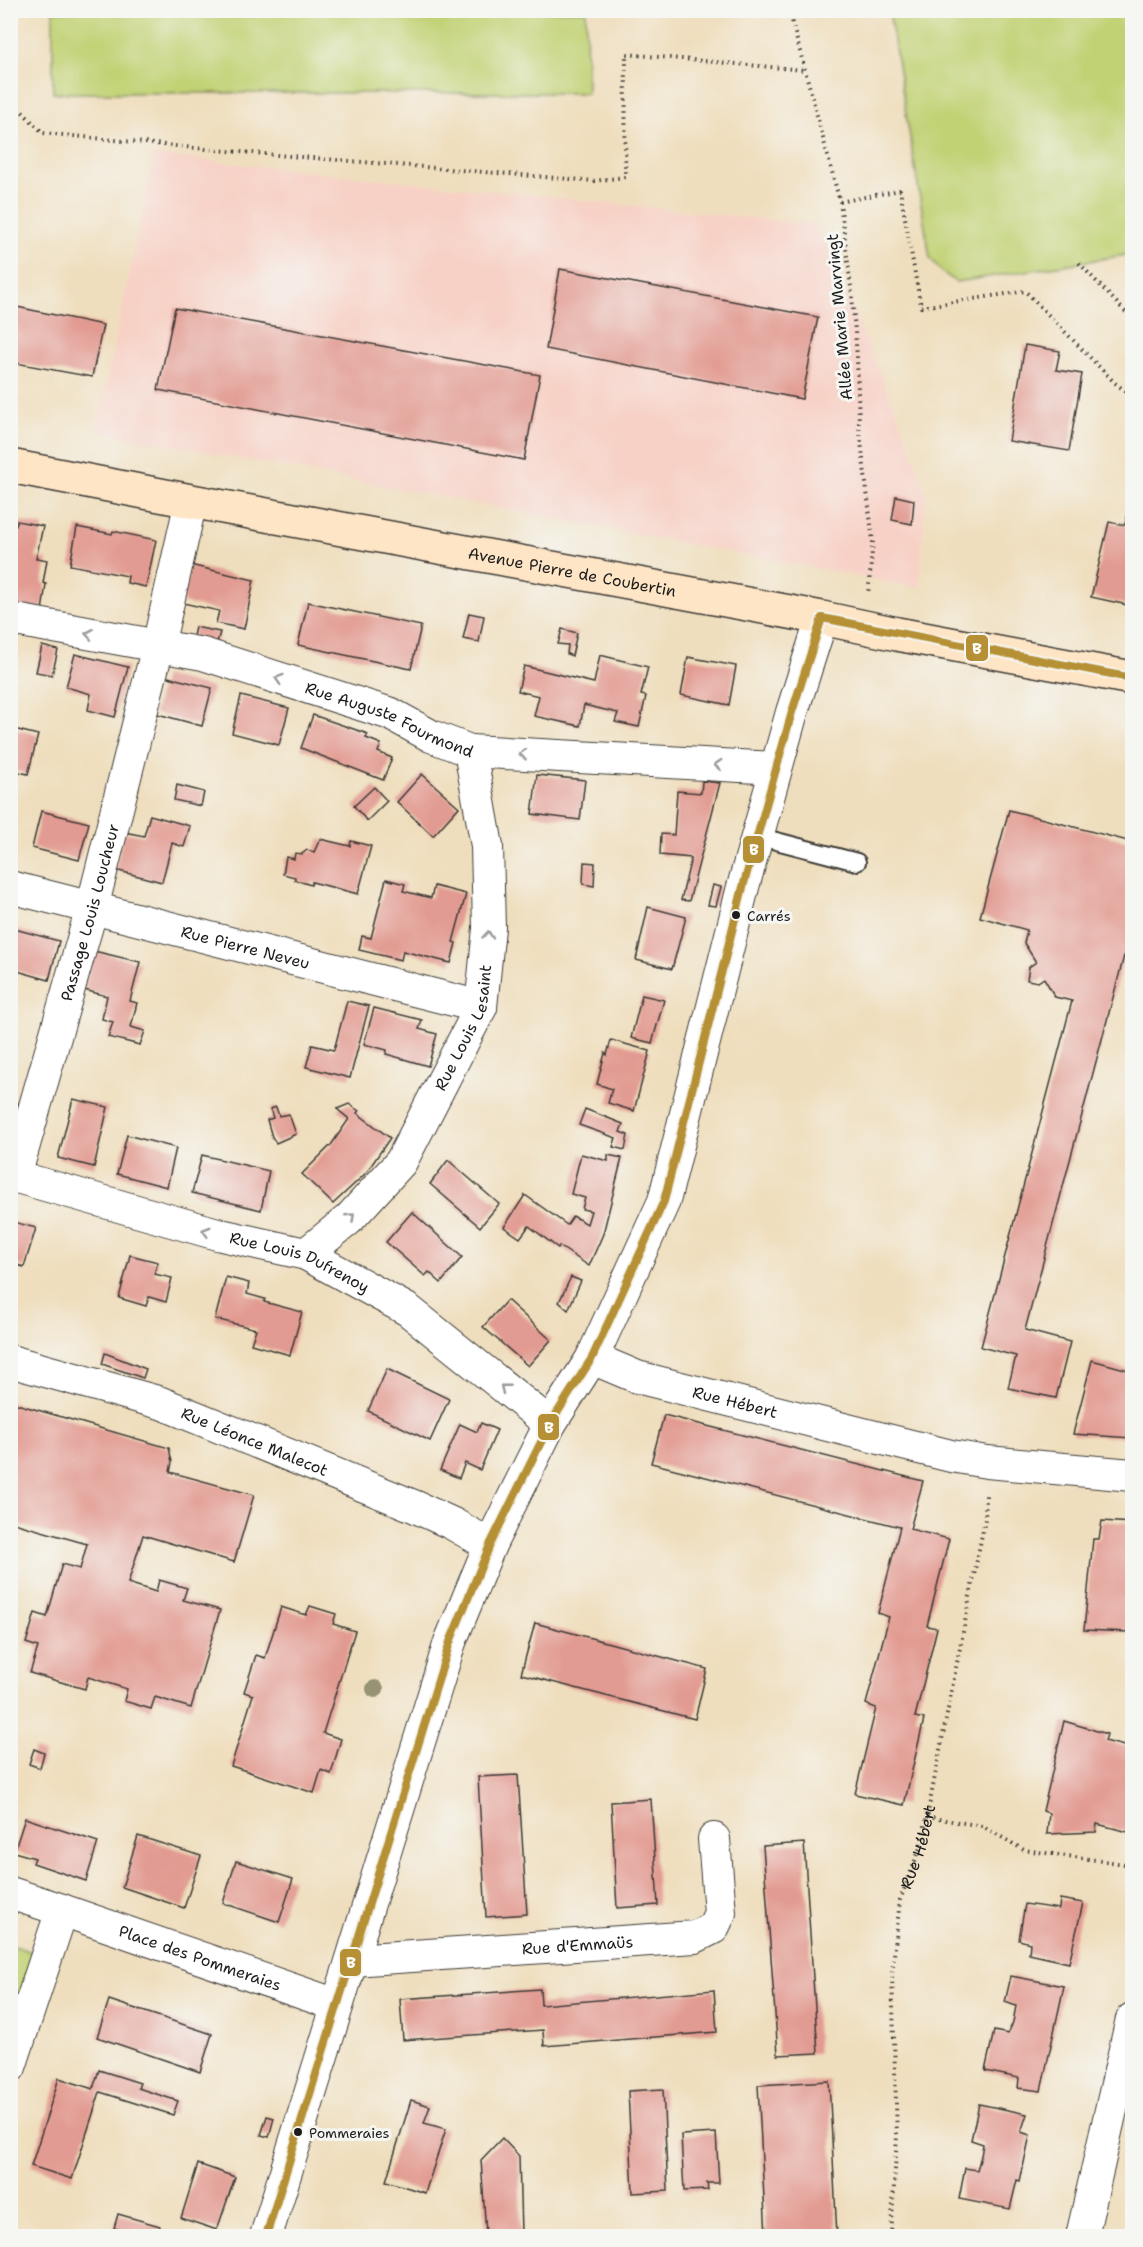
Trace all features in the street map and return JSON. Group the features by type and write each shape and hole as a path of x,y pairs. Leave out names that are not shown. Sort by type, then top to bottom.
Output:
{"street":[{"name":"Avenue Pierre de Coubertin","path":"10,466 1132,678"},
{"name":"Passage Louis Loucheur","path":"13,1175 92,908 158,646 191,501"},
{"path":"266,2236 444,1660 490,1545 549,1424 592,1358 664,1201 757,836 822,618"},
{"name":"Rue Auguste Fourmond","path":"10,619 203,654 391,714 431,736 470,751 776,768"},
{"name":"Rue Louis Lesaint","path":"306,1254 349,1220 401,1162 481,1007 489,928 487,846 470,751"},
{"name":"Rue Pierre Neveu","path":"10,886 481,1007"},
{"name":"Rue Louis Dufrenoy","path":"13,1175 221,1235 306,1254 408,1310 549,1424"},
{"name":"Rue Hébert","path":"592,1358 637,1377 951,1456 987,1462 1132,1475"},
{"name":"Rue Léonce Malecot","path":"10,1362 161,1403 416,1507 490,1545"},
{"name":"Rue d'Emmaüs","path":"352,1960 695,1937 713,1928 720,1913 714,1839"},
{"name":"Place des Pommeraies","path":"10,1893 337,2005"},
{"path":"10,2067 62,1910"},
{"path":"1082,2236 1132,2019"}],"lane":[{"path":"757,836 857,861"}],"path":[{"name":"Allée Marie Marvingt","path":"789,10 840,202 852,294 859,424 873,541 864,627"},
{"path":"10,99 44,133 216,150 594,181 626,177 626,54 804,70"},
{"path":"840,202 900,190 921,307 1025,291 1115,382 1132,396"},
{"path":"1079,263 1132,319"},
{"name":"Rue Hébert","path":"891,2236 897,2136 892,1974 900,1900 920,1848 927,1817 986,1519 987,1462"},
{"path":"10,1555 16,1570 16,1587 10,1605"},
{"path":"927,1817 982,1826 1024,1850 1132,1865"}],"shaded area":[{"path":"154,155 817,225 909,442 926,493 919,588 96,431"}],"green space":[{"path":"53,11 586,11 587,93 53,93"},
{"path":"889,11 1132,11 1132,254 956,282 942,272 930,258"},
{"path":"14,1946 35,1953 11,2037 10,1947"}],"building":[{"path":"560,269 818,317 802,399 546,349"},
{"path":"17,307 103,325 92,377 10,362"},
{"path":"175,308 540,375 524,460 158,390"},
{"path":"1025,345 1060,351 1056,370 1082,374 1069,451 1009,441"},
{"path":"896,496 914,500 912,524 892,520"},
{"path":"1130,501 1132,501 1132,606 1091,597 1109,522 1125,525"},
{"path":"17,521 43,526 36,559 47,560 42,611 10,605 10,525 16,526"},
{"path":"77,527 112,534 113,531 156,540 146,587 127,583 128,576 70,565"},
{"path":"190,565 254,580 244,629 216,623 219,611 183,603"},
{"path":"308,602 421,626 411,669 298,645"},
{"path":"469,613 484,616 479,642 463,639"},
{"path":"195,627 220,632 216,646 192,641"},
{"path":"562,629 577,633 572,656 567,654 568,645 558,644"},
{"path":"42,646 58,650 52,675 36,672"},
{"path":"75,654 128,667 115,717 88,710 91,694 66,687"},
{"path":"600,655 648,667 641,695 646,696 639,727 615,722 618,713 584,705 580,726 534,716 539,696 518,691 524,666 594,683"},
{"path":"688,657 736,666 729,705 681,695"},
{"path":"164,676 212,688 202,726 154,713"},
{"path":"241,696 289,708 279,745 232,733"},
{"path":"313,715 368,734 366,738 381,744 378,752 392,758 383,780 301,748"},
{"path":"10,728 38,735 28,774 10,770"},
{"path":"422,774 459,807 433,836 397,802"},
{"path":"537,775 585,780 580,820 532,814"},
{"path":"702,781 720,783 689,901 681,900 691,858 660,855 661,834 674,835 677,791 701,793"},
{"path":"177,785 204,792 201,806 174,800"},
{"path":"374,787 387,801 367,821 354,806"},
{"path":"1009,810 1132,842 1132,957 1124,956 1025,1330 1070,1342 1056,1398 1008,1388 1016,1356 981,1347 1072,1001 1055,997 1044,978 1038,982 1027,980 1029,967 1036,962 1024,943 1027,930 980,917"},
{"path":"41,811 89,823 79,860 32,848"},
{"path":"150,815 190,826 184,847 172,843 162,882 115,870 124,832 144,836"},
{"path":"320,839 350,846 351,841 371,846 358,894 312,882 311,885 283,874 286,857 294,859 295,853 302,854 307,850 314,852"},
{"path":"584,862 595,863 594,886 583,884"},
{"path":"386,879 405,884 403,891 431,898 434,886 466,894 453,942 456,943 451,963 403,951 401,960 359,950 362,936 371,938"},
{"path":"713,885 721,887 716,906 708,905"},
{"path":"648,907 686,917 672,969 636,960"},
{"path":"11,928 59,941 49,980 10,969"},
{"path":"94,951 140,962 130,1001 137,1003 131,1027 145,1031 140,1045 108,1037 113,1022 102,1019 107,996 84,990"},
{"path":"642,995 664,1000 652,1043 631,1038"},
{"path":"347,1001 369,1006 350,1078 306,1067 312,1045 334,1050"},
{"path":"374,1008 422,1020 419,1029 437,1034 428,1066 386,1054 387,1050 364,1044"},
{"path":"611,1040 650,1051 634,1111 608,1103 612,1089 597,1084"},
{"path":"73,1099 108,1107 94,1167 58,1158"},
{"path":"10,1101 18,1103 11,1129 10,1129"},
{"path":"349,1104 359,1111 357,1113 390,1138 366,1173 333,1204 302,1174 331,1145 349,1119 337,1109"},
{"path":"276,1107 279,1116 289,1114 296,1134 276,1143 267,1120 273,1118 270,1109"},
{"path":"585,1109 623,1124 620,1132 628,1135 625,1150 613,1147 616,1138 579,1125"},
{"path":"127,1135 176,1148 167,1187 117,1174"},
{"path":"581,1154 608,1161 608,1155 622,1158 603,1234 589,1266 559,1246 558,1248 529,1226 520,1238 504,1227 525,1195 567,1225 573,1216 587,1224 591,1211 582,1209 585,1198 571,1194"},
{"path":"202,1155 269,1171 261,1210 192,1193"},
{"path":"448,1160 499,1204 480,1227 430,1184"},
{"path":"412,1212 462,1257 441,1283 429,1272 425,1276 386,1242"},
{"path":"10,1221 36,1228 24,1267 10,1263"},
{"path":"130,1255 158,1262 154,1274 172,1278 166,1302 149,1297 146,1306 119,1298"},
{"path":"226,1277 249,1283 247,1294 265,1299 264,1302 302,1312 290,1355 251,1344 256,1329 215,1319"},
{"path":"571,1277 581,1281 568,1310 559,1302"},
{"path":"507,1300 551,1340 528,1366 483,1327"},
{"path":"105,1353 146,1369 143,1378 102,1364"},
{"path":"1092,1360 1132,1371 1132,1438 1073,1434"},
{"path":"387,1369 449,1399 430,1441 368,1411"},
{"path":"10,1402 169,1448 172,1462 170,1472 254,1495 234,1562 143,1535 128,1583 156,1592 159,1580 187,1588 183,1600 220,1610 191,1708 155,1697 151,1709 124,1701 127,1689 88,1677 85,1689 30,1673 38,1647 26,1643 35,1613 47,1617 62,1564 80,1569 87,1544 10,1522"},
{"path":"664,1415 923,1481 910,1529 949,1539 927,1626 937,1628 915,1717 924,1719 904,1805 855,1794 876,1708 866,1704 889,1617 878,1613 900,1527 651,1463"},
{"path":"481,1423 497,1430 480,1470 465,1463 459,1478 440,1470 460,1424 477,1432"},
{"path":"1102,1521 1132,1523 1132,1621 1129,1620 1129,1632 1084,1630 1093,1539 1099,1539"},
{"path":"310,1606 336,1614 333,1624 355,1631 323,1733 341,1739 331,1774 321,1770 314,1793 231,1766 253,1695 244,1692 256,1655 265,1658 281,1607 306,1615"},
{"path":"535,1623 707,1669 695,1719 521,1674"},
{"path":"1064,1721 1107,1734 1105,1741 1132,1748 1132,1833 1097,1824 1096,1832 1047,1834 1049,1813 1043,1811"},
{"path":"34,1749 44,1753 40,1768 29,1764"},
{"path":"518,1775 527,1914 486,1917 478,1777"},
{"path":"651,1799 658,1905 617,1908 611,1802"},
{"path":"25,1818 98,1842 86,1881 33,1863 35,1858 14,1852"},
{"path":"138,1836 201,1856 184,1908 122,1887"},
{"path":"804,1843 818,2053 778,2055 763,1846"},
{"path":"236,1861 293,1879 279,1922 223,1903"},
{"path":"1060,1899 1083,1903 1069,1963 1029,1954 1030,1943 1019,1940 1025,1904 1059,1909"},
{"path":"1011,1976 1064,1986 1041,2091 1018,2088 1019,2078 985,2071 994,2031 1008,2034 1013,2022 1016,2006 1005,2002"},
{"path":"540,1989 541,2005 714,1990 717,2032 544,2046 543,2030 403,2040 400,1999"},
{"path":"109,2000 212,2034 200,2072 97,2037"},
{"path":"99,2070 140,2083 138,2088 178,2101 173,2115 100,2092 72,2179 31,2166 59,2078 93,2089"},
{"path":"829,2081 837,2236 766,2236 758,2085"},
{"path":"663,2089 668,2191 633,2193 628,2091"},
{"path":"411,2100 430,2106 424,2123 446,2129 425,2193 386,2181"},
{"path":"979,2104 1027,2114 1021,2132 1030,2135 1020,2181 1017,2180 1010,2209 959,2199 965,2168 977,2170 981,2156 983,2144 971,2140"},
{"path":"267,2116 274,2118 269,2137 261,2135"},
{"path":"716,2133 719,2183 707,2183 708,2190 684,2191 681,2135"},
{"path":"502,2138 519,2156 521,2233 486,2234 481,2160"},
{"path":"198,2164 235,2177 217,2230 181,2218"},
{"path":"118,2214 160,2226 157,2236 141,2236 114,2228"}],"transit line":[{"name":"B","path":"822,618 1132,678"},
{"name":"B","path":"266,2236 450,1642 490,1545 550,1424 592,1358 664,1201 743,887 792,712 822,618"}],"place":[{"name":"Carrés","path":"736,915"},
{"name":"Pommeraies","path":"298,2132"}]}
